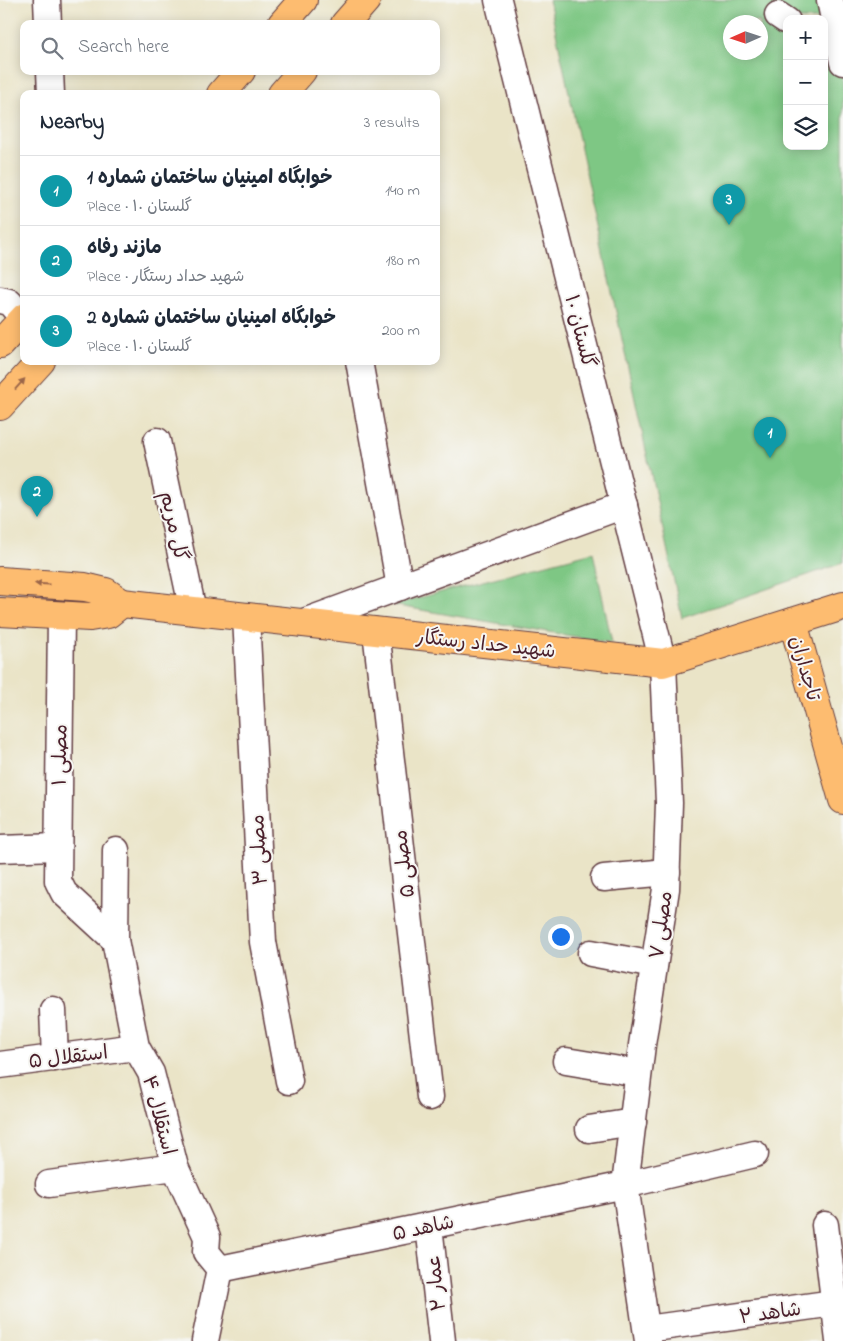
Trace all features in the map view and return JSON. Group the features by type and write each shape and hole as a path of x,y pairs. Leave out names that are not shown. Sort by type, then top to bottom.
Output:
{"main road":[{"path":"286,20 303,0"},
{"path":"348,20 366,0"},
{"path":"224,90 237,75"},
{"path":"285,90 299,75"},
{"path":"0,344 20,322"},
{"path":"0,406 37,365"},
{"name":"شهید حداد رستگار","path":"0,581 85,587 106,592 122,603 663,663 843,606"},
{"path":"0,612 90,617 108,614 122,603"},
{"name":"تاجداران","path":"794,622 843,800"}],"street":[{"path":"47,0 48,20"},
{"name":"گلستان ۱۰","path":"498,0 663,663"},
{"path":"830,0 836,56"},
{"path":"50,75 51,90"},
{"path":"0,300 9,302 20,314"},
{"path":"360,365 400,587"},
{"name":"گل مریم","path":"157,441 193,611"},
{"path":"301,623 624,505"},
{"name":"مصلی ۱","path":"61,616 58,881 64,893 116,940"},
{"name":"مصلی ۳","path":"246,617 263,942 289,1081"},
{"name":"مصلی ۵","path":"376,631 430,1098"},
{"name":"مصلی ۷","path":"647,1335 625,1185 638,1073 666,889 669,803 663,663"},
{"path":"0,849 57,847"},
{"name":"استقلال ۴","path":"116,850 116,940 136,1047 151,1073 175,1167 207,1237 206,1252 220,1269"},
{"path":"604,878 667,872"},
{"path":"591,953 654,965"},
{"path":"53,1010 55,1058"},
{"name":"استقلال ۵","path":"0,1065 136,1047"},
{"path":"566,1061 638,1073"},
{"path":"590,1129 633,1122"},
{"name":"شاهد ۵","path":"220,1269 625,1185 755,1154"},
{"path":"50,1184 175,1167"},
{"name":"عمار ۲","path":"429,1226 442,1341"},
{"path":"825,1226 839,1341"},
{"path":"205,1341 220,1269"},
{"name":"شاهد ۲","path":"647,1335 834,1302"}],"green space":[{"path":"549,0 843,0 843,563 682,618"},
{"path":"593,552 612,643 392,605"}],"place":[{"name":"خوابگاه امینیان ساختمان شماره 2","path":"729,225"},
{"name":"خوابگاه امینیان ساختمان شماره 1","path":"770,458"},
{"name":"مازند رفاه","path":"37,517"}]}
